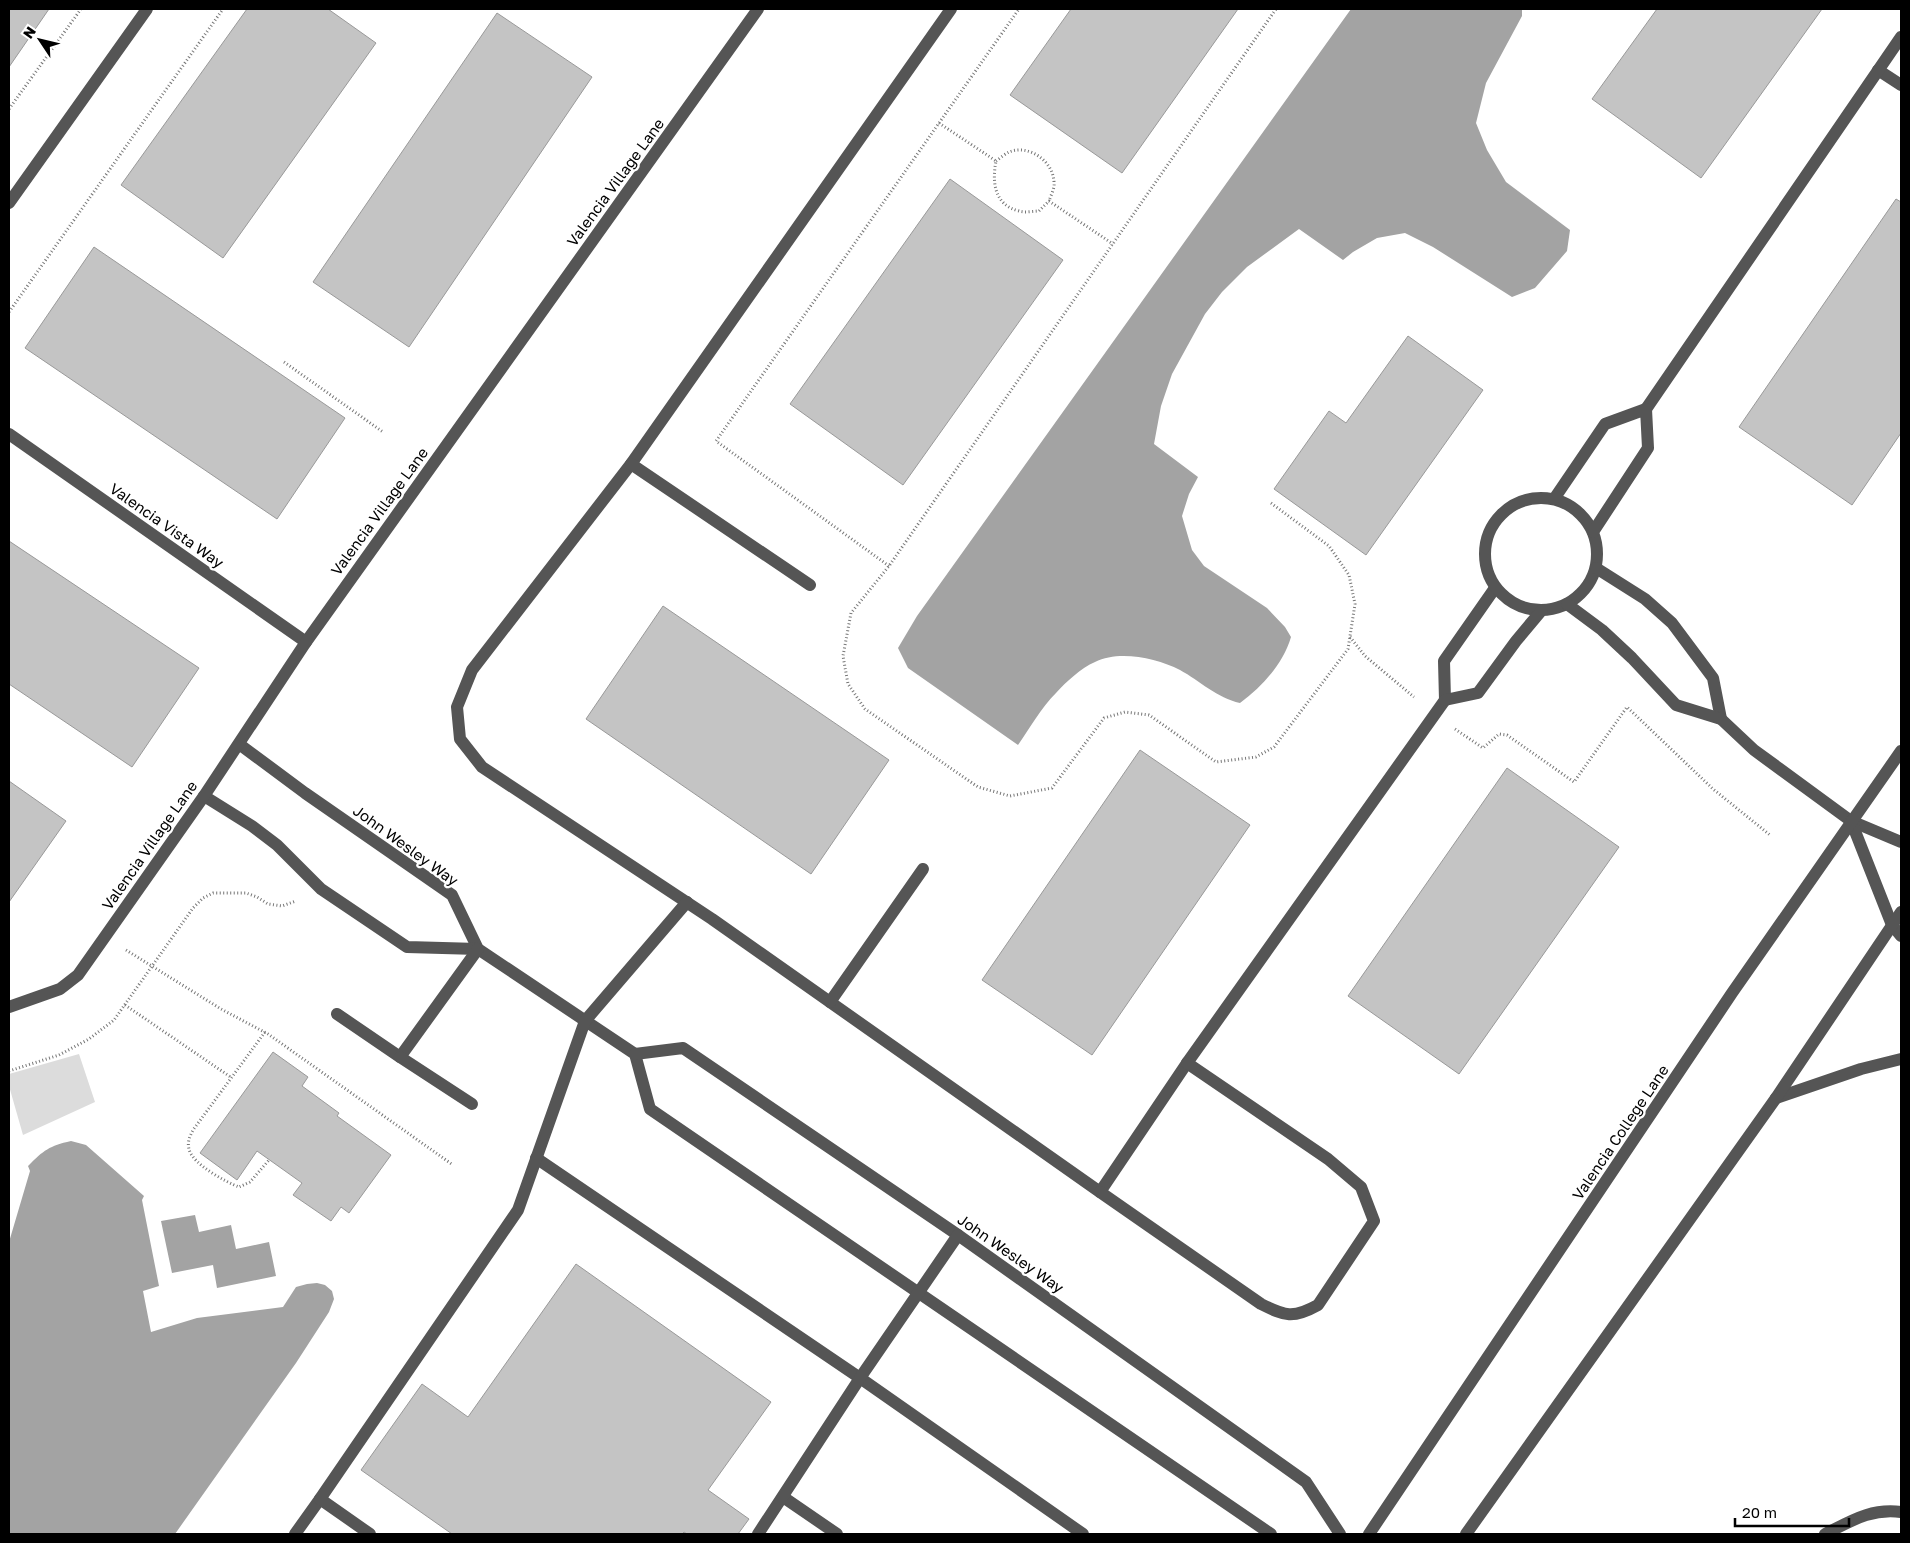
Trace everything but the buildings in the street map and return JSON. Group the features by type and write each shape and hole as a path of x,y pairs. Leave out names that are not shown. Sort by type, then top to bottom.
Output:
{"street":[{"path":"9,203 147,9"},
{"name":"Valencia Village Lane","path":"9,1007 60,989 78,974 204,796 306,642 758,9"},
{"path":"951,9 631,464 472,670 457,707 460,739 482,767 686,902 1260,1304 1282,1315 1305,1313 1318,1305 1374,1221 1361,1187 1328,1159 1187,1063"},
{"path":"1554,499 1605,424 1646,409 1901,38"},
{"path":"1878,70 1901,85"},
{"path":"1593,532 1648,448 1646,409"},
{"name":"Valencia Vista Way","path":"9,434 306,642"},
{"path":"631,464 810,586"},
{"path":"1537,498 1554,499 1570,506 1584,517 1593,532 1597,550 1596,568 1590,582 1580,595 1567,604 1552,610 1521,608 1508,600 1495,588 1487,573 1484,556 1486,539 1494,524 1505,510 1520,502 1537,498"},
{"path":"1596,568 1645,599 1672,622 1713,678 1721,719"},
{"path":"1100,1192 1187,1063 1445,700 1444,660 1495,588"},
{"path":"1567,604 1602,630 1632,658 1676,705 1721,719 1754,750 1851,821 1901,842"},
{"path":"1445,700 1478,693 1542,610"},
{"name":"John Wesley Way","path":"239,744 304,793 452,895 478,949"},
{"name":"Valencia College Lane","path":"1369,1534 1732,993 1901,751"},
{"path":"204,796 252,826 276,845 321,889 407,948 478,949 635,1054 650,1109 1271,1534"},
{"path":"1851,821 1892,925 1901,936"},
{"path":"830,1002 923,869"},
{"path":"295,1534 518,1210 585,1021 686,902"},
{"path":"1466,1534 1776,1098 1901,912"},
{"path":"400,1057 478,949"},
{"path":"337,1014 472,1104"},
{"name":"John Wesley Way","path":"635,1054 683,1048 958,1235 1306,1482 1340,1534"},
{"path":"1776,1098 1861,1069 1901,1059"},
{"path":"536,1158 860,1378 1083,1534"},
{"path":"758,1534 860,1378 958,1235"},
{"path":"783,1497 836,1534"},
{"path":"320,1499 370,1534"},
{"path":"1825,1534 1856,1518 1886,1510 1901,1512"}],"path":[{"path":"9,109 81,9"},
{"path":"9,312 222,9"},
{"path":"889,566 716,441 1019,9"},
{"path":"1271,504 1329,546 1349,575 1355,604 1348,649 1274,747 1256,757 1216,762 1149,714 1125,712 1104,718 1052,788 1010,796 978,787 865,710 848,684 843,656 850,613 889,566 1276,9"},
{"path":"939,123 996,161"},
{"path":"1031,151 1045,161 1051,171 1055,184 1049,201 1039,212 1019,211 1002,203 995,192 994,174 996,161 1010,152 1031,151"},
{"path":"1049,201 1113,244"},
{"path":"284,362 383,432"},
{"path":"1350,636 1365,656 1419,701"},
{"path":"1455,729 1483,748 1499,734 1507,735 1574,782 1627,707 1714,789 1770,835"},
{"path":"9,1071 59,1055 89,1040 114,1020 193,908 203,898 213,893 246,893 268,904 282,906 298,900"},
{"path":"104,936 221,1009 265,1032 453,1165"},
{"path":"125,1005 232,1078"},
{"path":"265,1032 193,1130 188,1141 189,1150 193,1158 227,1183 239,1187 250,1182 269,1160"}],"shaded area":[{"path":"1351,9 1522,9 1522,16 1486,83 1476,123 1487,150 1506,182 1570,230 1567,251 1535,288 1512,297 1433,247 1405,233 1377,238 1343,260 1299,229 1247,267 1222,292 1205,314 1172,374 1161,406 1154,444 1198,477 1189,494 1182,516 1192,550 1204,566 1267,608 1285,627 1291,637 1283,656 1264,682 1240,703 1209,689 1180,670 1160,662 1126,656 1105,658 1084,668 1064,684 1045,705 1018,745 908,668 898,648 917,616"},
{"path":"79,1054 95,1102 23,1135 9,1086 9,1074"},
{"path":"71,1141 86,1145 144,1196 142,1200 159,1286 143,1291 151,1332 197,1318 283,1307 296,1287 307,1284 317,1283 325,1285 332,1291 334,1299 329,1312 296,1363 175,1534 9,1534 9,1242 30,1171 28,1166 47,1149"},
{"path":"195,1215 199,1232 231,1225 236,1249 269,1242 276,1276 217,1288 213,1265 172,1273 161,1221"}]}
